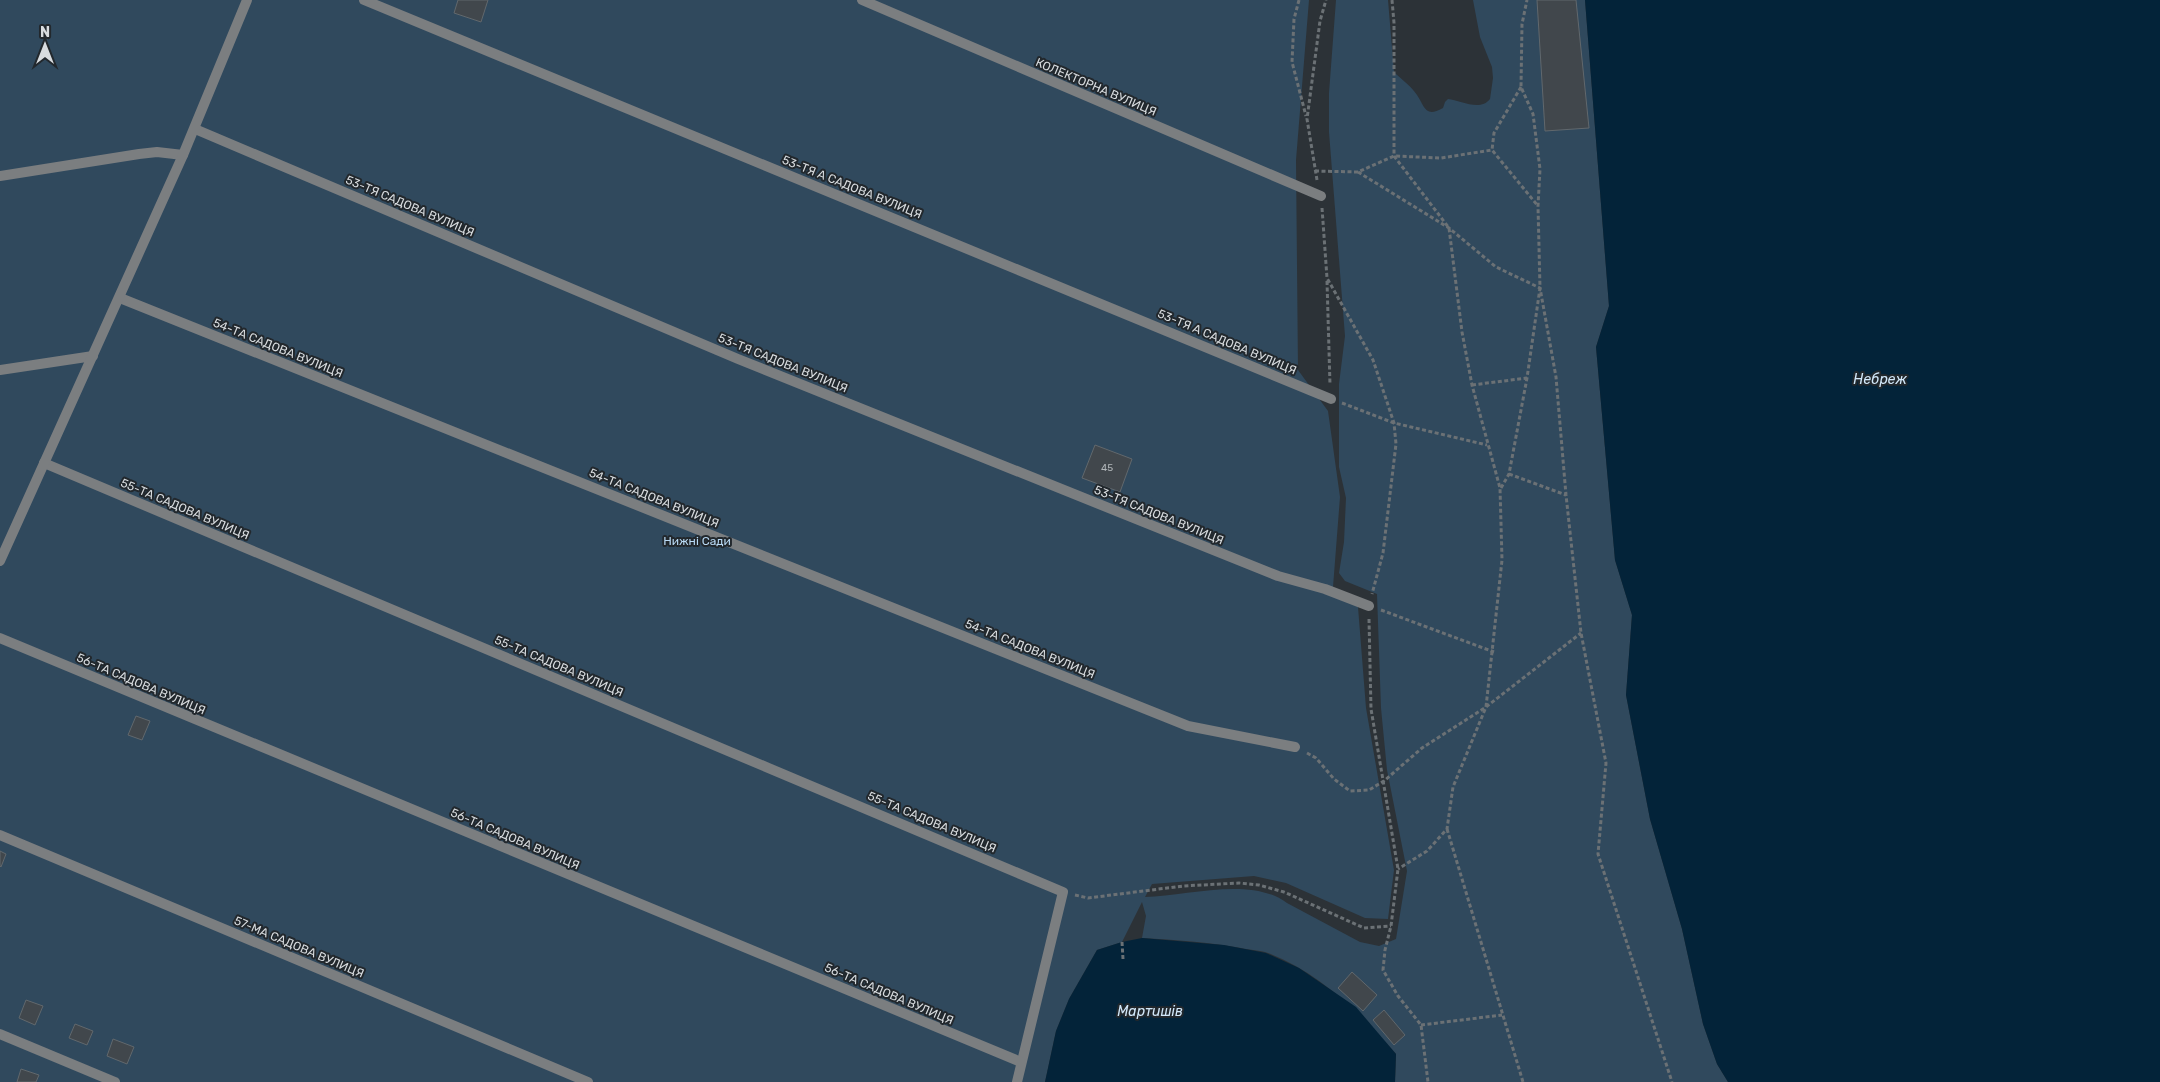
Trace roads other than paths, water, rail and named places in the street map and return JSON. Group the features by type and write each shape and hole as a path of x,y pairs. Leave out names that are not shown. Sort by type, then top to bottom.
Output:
{"street":[{"path":"0,561 195,129 247,0"},
{"name":"53-ТЯ А САДОВА ВУЛИЦЯ","path":"364,0 1331,399"},
{"name":"КОЛЕКТОРНА ВУЛИЦЯ","path":"862,0 1321,196"},
{"name":"53-ТЯ САДОВА ВУЛИЦЯ","path":"195,129 738,359 1278,576 1325,589 1369,606"},
{"path":"0,176 138,154 157,152 183,155"},
{"name":"54-ТА САДОВА ВУЛИЦЯ","path":"120,298 1188,726 1295,747"},
{"path":"0,370 93,356"},
{"name":"55-ТА САДОВА ВУЛИЦЯ","path":"44,463 1063,892 1021,1062"},
{"name":"56-ТА САДОВА ВУЛИЦЯ","path":"0,638 1021,1062"},
{"name":"57-МА САДОВА ВУЛИЦЯ","path":"0,835 588,1082"},
{"path":"0,1034 115,1082"},
{"path":"1017,1082 1021,1062"}],"water":[{"name":"Небреж","path":"1585,0 2160,0 2160,1082 1728,1082 1717,1064 1703,1024 1682,929 1650,819 1626,695 1632,615 1615,560 1596,347 1609,306"},
{"name":"Мартишів","path":"1142,938 1224,945 1266,953 1299,968 1356,1007 1396,1054 1395,1082 1045,1082 1056,1031 1069,999 1097,950"}],"park label":[{"name":"Нижні Сади","path":"697,541"}]}
